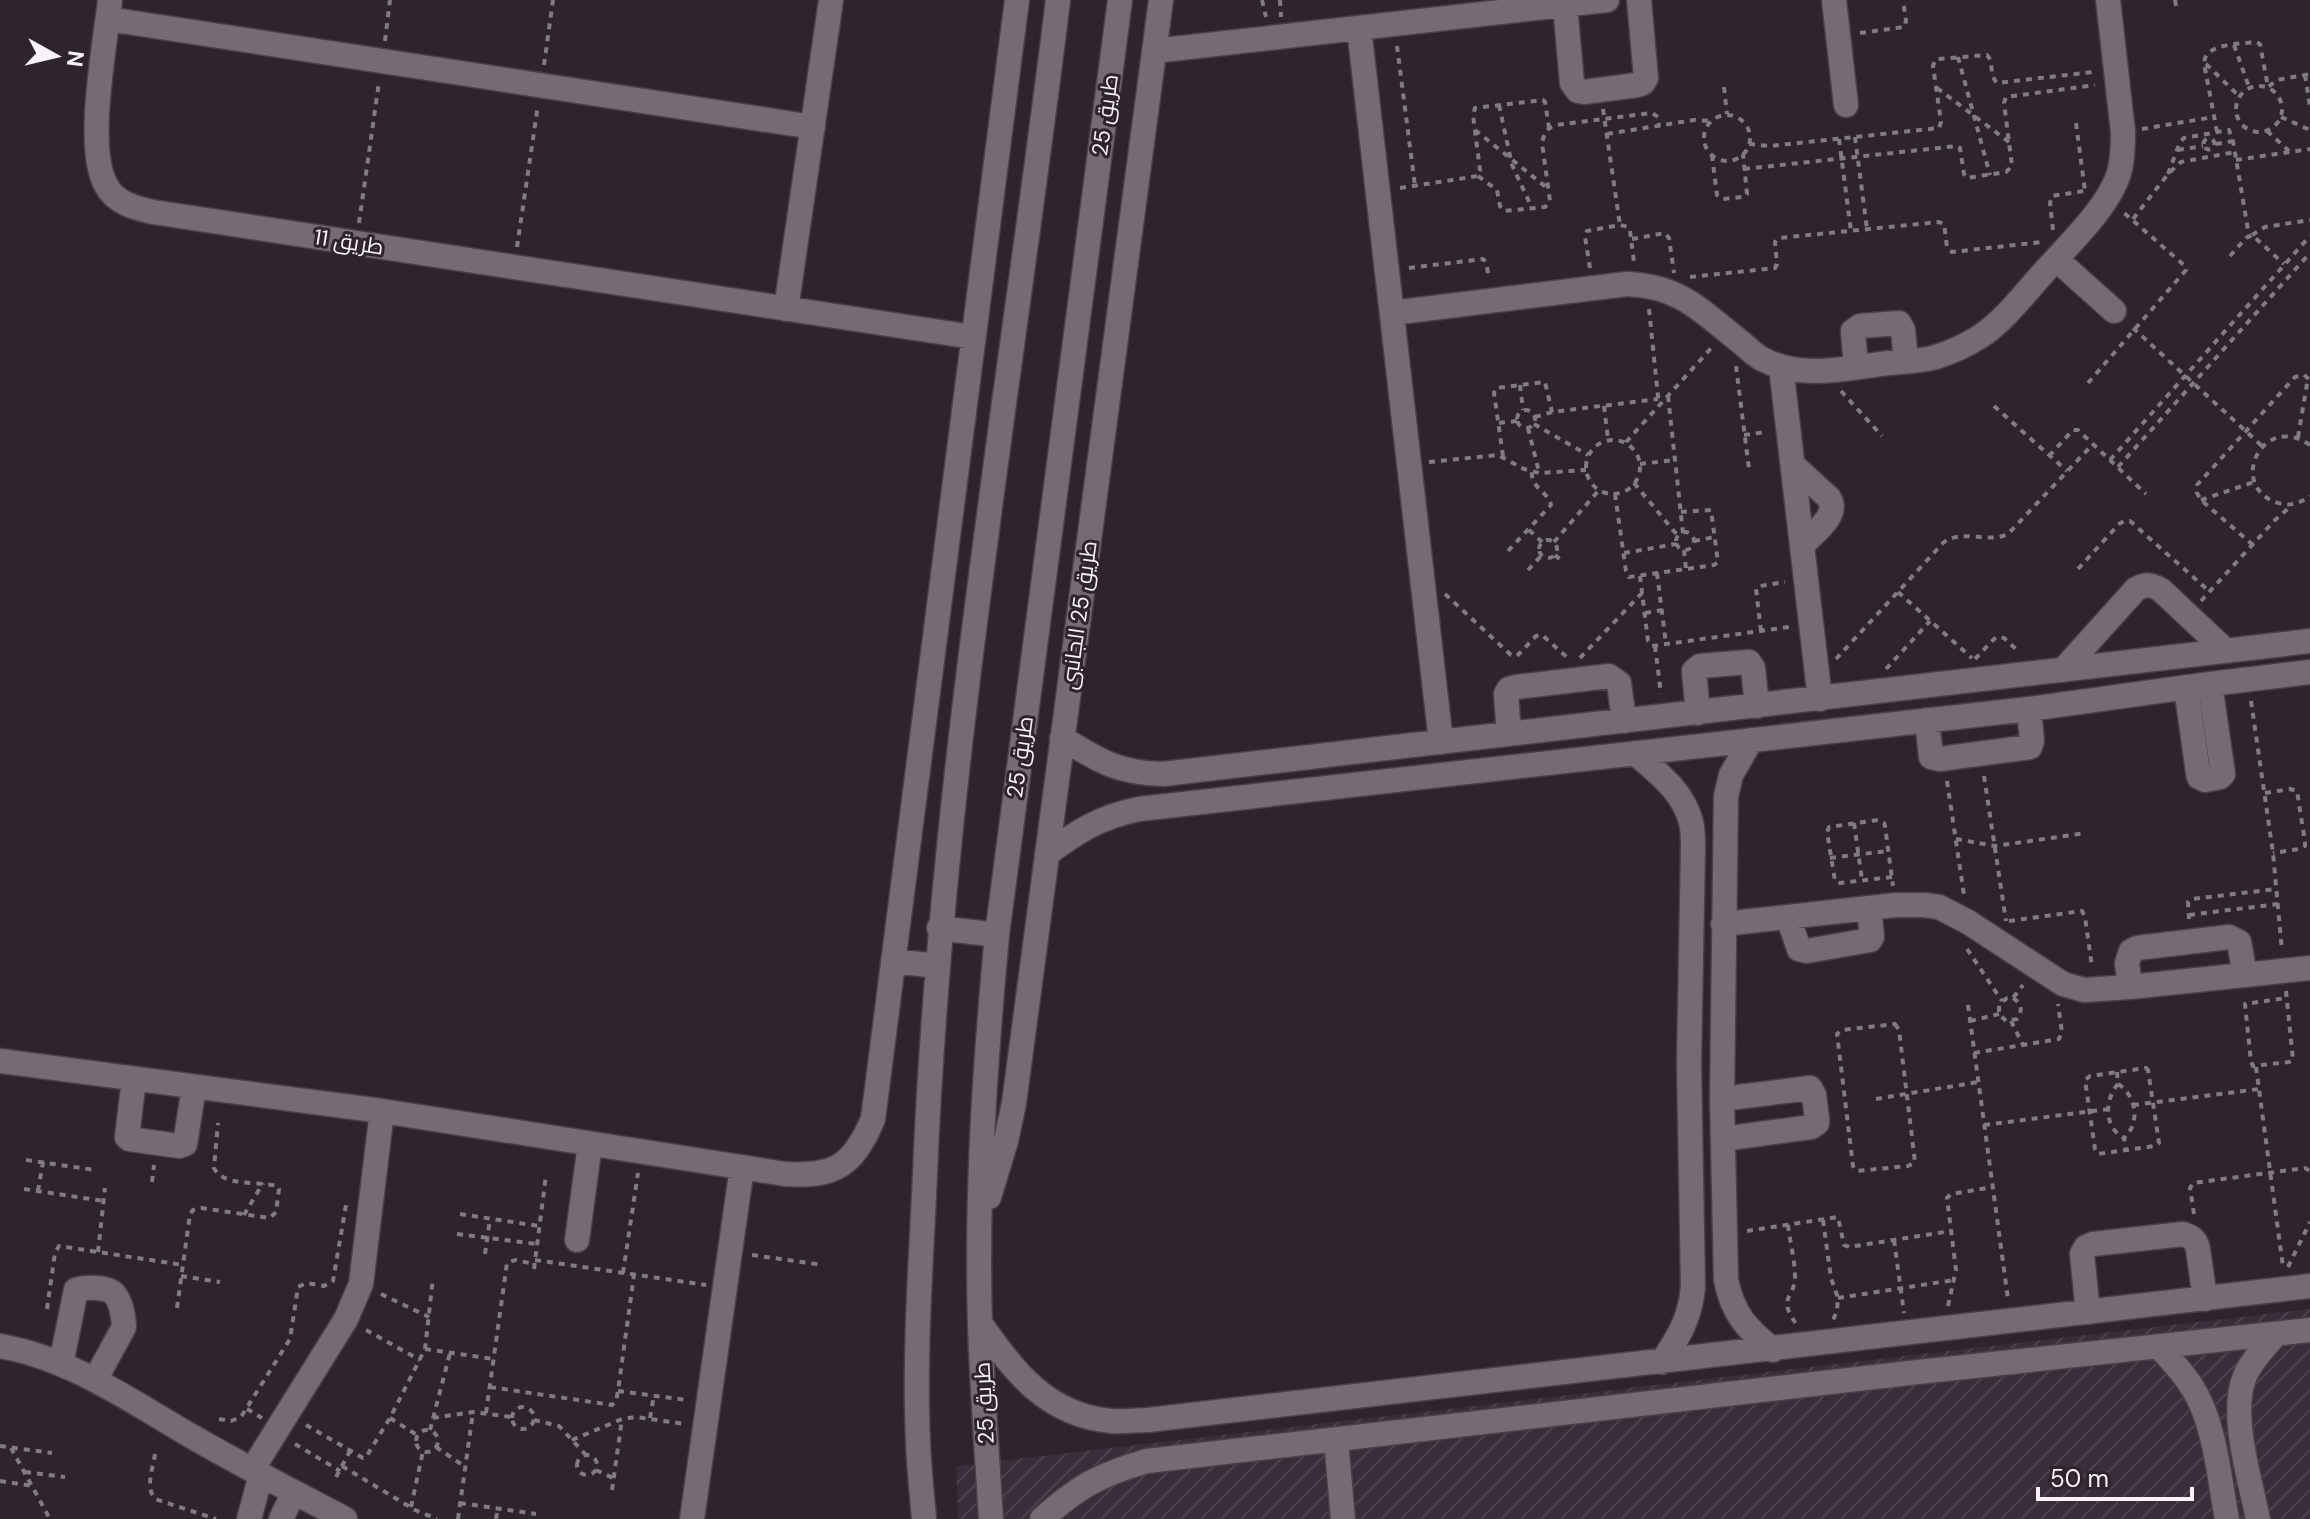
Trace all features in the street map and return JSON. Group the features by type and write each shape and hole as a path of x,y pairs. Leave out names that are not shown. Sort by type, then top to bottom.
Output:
{"street":[{"path":"786,309 831,0"},
{"path":"0,1061 382,1111 785,1174 814,1176 841,1166 862,1146 873,1119 1017,0"},
{"path":"924,1519 918,1441 918,1357 927,1109 939,928 970,659 1058,0"},
{"name":"طريق 25","path":"991,1519 980,1323 980,1226 988,1032 997,935 1120,0"},
{"name":"طريق 25 الجانبى","path":"980,1226 1010,1121 1161,0"},
{"path":"1154,51 1394,24 1488,7 1565,5 1607,0"},
{"path":"1565,5 1574,88 1584,92 1637,85 1646,78 1639,0"},
{"path":"1834,0 1846,105"},
{"path":"1392,313 1642,284 1677,287 1760,358 1781,367 1823,371 1934,358 1960,349 1984,334 2108,199 2120,170 2123,132 2108,0"},
{"path":"109,10 382,61 813,127"},
{"name":"طريق 11","path":"109,10 95,133 97,162 106,188 127,205 153,212 973,337"},
{"path":"1359,28 1441,742"},
{"path":"997,151 1039,155"},
{"path":"1088,245 1127,250"},
{"path":"2056,259 2114,311"},
{"path":"1856,367 1853,331 1860,326 1899,323 1903,330 1906,361"},
{"path":"1781,367 1818,689"},
{"path":"1793,465 1833,504 1828,517 1802,545"},
{"path":"2052,671 2136,589 2144,585 2153,585 2161,590 2225,650"},
{"path":"1062,738 1115,768 1139,774 1163,774 1757,706 1818,689 1863,693 2310,641"},
{"path":"1698,713 1694,671 1700,666 1715,664 1745,661 1752,664 1757,706"},
{"path":"1047,854 1091,824 1139,809 2029,709 2310,672"},
{"path":"1509,734 1505,701 1509,689 1609,676 1615,678 1620,689 1624,721"},
{"path":"2186,687 2198,773 2205,780 2223,774 2210,684"},
{"path":"1927,720 1931,757 1943,759 2030,747 2029,709"},
{"path":"1751,740 1731,775 1726,796 1722,1099 1726,1280 1730,1300 1740,1319 1773,1350"},
{"path":"1635,753 1665,778 1681,798 1691,822 1693,847 1689,1063 1693,1287 1691,1307 1684,1326 1662,1362"},
{"path":"1723,924 1896,905 1939,907 1965,932 2074,988 2095,991 2310,968"},
{"path":"1788,917 1799,949 1807,951 1870,940 1869,908"},
{"path":"939,928 997,935"},
{"path":"2130,987 2127,963 2131,951 2192,942 2235,938 2241,947 2245,975"},
{"path":"893,961 937,966"},
{"path":"134,1079 127,1137 132,1140 179,1146 185,1144 194,1087"},
{"path":"1722,1099 1810,1088 1817,1119 1811,1127 1723,1139"},
{"path":"249,1519 256,1473 281,1423 346,1319 361,1284 382,1111"},
{"path":"577,1240 590,1144"},
{"path":"692,1519 742,1167"},
{"path":"2088,1312 2082,1254 2086,1247 2108,1242 2183,1234 2190,1236 2196,1241 2198,1249 2205,1299"},
{"path":"980,1323 1010,1365 1037,1393 1071,1411 1109,1421 1164,1418 1773,1350 2310,1286"},
{"path":"61,1364 76,1290 81,1287 111,1291 125,1322 95,1380"},
{"path":"1042,1519 1073,1492 1108,1473 1147,1461 2310,1330"},
{"path":"1910,1333 1918,1372"},
{"path":"2258,1519 2238,1418 2238,1395 2246,1373 2275,1335"},
{"path":"0,1346 34,1354 95,1380 256,1473 345,1519"},
{"path":"2160,1348 2193,1387 2202,1406 2227,1519"},
{"path":"1336,1440 1343,1519"},
{"path":"281,1519 294,1492"}],"path":[{"path":"356,243 390,0"},
{"path":"515,267 553,0"},
{"path":"1838,36 1904,27 1903,0"},
{"path":"2175,0 2177,12"},
{"path":"1394,24 1415,186"},
{"path":"2217,132 2204,63 2204,57 2212,49 2256,42 2260,44 2268,87"},
{"path":"2234,45 2249,87"},
{"path":"1749,144 1770,146 1939,128 1935,60 1987,55 1997,83 2117,76"},
{"path":"1958,57 1990,175"},
{"path":"2204,63 2239,96"},
{"path":"2268,87 2277,80 2307,75 2310,107"},
{"path":"1744,169 1957,146 1965,177 2006,172 2011,169 2004,103 2006,97 2117,76"},
{"path":"1724,87 1727,114"},
{"path":"1936,87 2009,142"},
{"path":"2249,87 2268,87 2282,105 2281,117 2273,128 2253,133 2240,125 2235,110 2239,96 2249,87"},
{"path":"1601,89 1620,225"},
{"path":"1478,176 1475,108 1543,100 1549,128"},
{"path":"1499,105 1510,158 1532,208"},
{"path":"1378,191 1478,176 1497,190 1504,211 1548,206 1550,201 1542,143 1549,128 1652,113 1658,117 1659,126"},
{"path":"1727,114 1740,119 1749,130 1749,144 1743,154 1733,160 1722,160 1712,155 1704,139 1710,121 1727,114"},
{"path":"2123,132 2214,117"},
{"path":"2281,117 2310,130"},
{"path":"1607,134 1694,120 1710,121"},
{"path":"1631,239 1665,233 1669,238 1677,287 1775,268 1777,239 1942,222 1947,247 1956,252 2054,240 2050,199 2055,194 2085,191 2076,123"},
{"path":"1475,129 1548,189"},
{"path":"2168,174 2184,138 2229,130 2251,236 2285,264"},
{"path":"2267,131 2290,152"},
{"path":"2208,136 2215,144"},
{"path":"2203,146 2208,136"},
{"path":"1855,137 1867,229"},
{"path":"1839,139 1851,231"},
{"path":"2209,150 2215,144 2233,141"},
{"path":"2177,150 2203,146 2211,156"},
{"path":"2236,160 2310,149"},
{"path":"2132,220 2181,162 2235,152"},
{"path":"1712,155 1720,199 1747,194 1743,154"},
{"path":"2088,383 2186,270 2108,199"},
{"path":"2230,256 2265,227 2310,220"},
{"path":"1593,288 1586,234 1590,230 1620,225 1628,227 1642,284 1659,406"},
{"path":"2110,460 2310,236"},
{"path":"2118,467 2310,253"},
{"path":"1387,271 1483,259 1487,266 1492,301"},
{"path":"2114,311 2262,446"},
{"path":"1626,443 1729,333"},
{"path":"1729,333 1749,469"},
{"path":"1823,371 1882,436"},
{"path":"2253,545 2201,500 2197,485 2299,375 2309,379 2298,437"},
{"path":"1503,456 1495,391 1498,388 1545,382 1552,412"},
{"path":"1520,385 1523,410"},
{"path":"1668,396 1680,512 1677,544"},
{"path":"1535,417 1552,412 1658,399"},
{"path":"1604,406 1609,440"},
{"path":"1994,406 2067,471"},
{"path":"1517,421 1519,412 1523,410 1528,410 1535,417"},
{"path":"1528,428 1534,424 1535,417"},
{"path":"1499,423 1517,421"},
{"path":"1517,421 1528,428"},
{"path":"1534,424 1588,455"},
{"path":"1528,428 1539,473"},
{"path":"2049,456 2075,430 2080,431 2146,494"},
{"path":"2293,504 2270,500 2260,492 2254,482 2253,463 2262,446 2279,437 2298,437 2310,445"},
{"path":"1609,440 1626,443 1637,455 1639,474 1626,490 1607,494 1592,485 1586,470 1588,455 1593,448 1609,440"},
{"path":"1818,689 1897,592 1948,539 1961,536 1991,539 2008,534 2093,444"},
{"path":"1409,465 1493,455 1503,456 1539,473 1586,470"},
{"path":"1640,464 1675,460"},
{"path":"1508,551 1551,503 1534,485 1532,471"},
{"path":"2201,500 2254,482"},
{"path":"1634,483 1680,534"},
{"path":"1554,542 1599,490"},
{"path":"1615,494 1627,574 1633,577 1716,564 1716,537 1711,510 1680,512"},
{"path":"2188,615 2293,504 2310,496"},
{"path":"2078,569 2119,524 2130,521 2210,592"},
{"path":"1528,530 1542,542"},
{"path":"1680,534 1688,532 1693,536 1693,546 1684,550"},
{"path":"1694,541 1716,537"},
{"path":"1542,542 1554,542"},
{"path":"1542,542 1542,555"},
{"path":"1554,542 1555,555"},
{"path":"1624,553 1677,544"},
{"path":"1677,544 1684,550 1686,569"},
{"path":"1542,555 1555,555"},
{"path":"1528,570 1542,555"},
{"path":"1555,555 1564,563"},
{"path":"1422,573 1511,655 1517,656 1536,636 1542,635 1575,664 1642,593"},
{"path":"1657,573 1666,644"},
{"path":"1640,576 1648,641 1652,646 1811,624"},
{"path":"1761,631 1758,587 1806,579"},
{"path":"1897,592 1974,660 1993,639 2000,636 2052,671"},
{"path":"1645,613 1662,610"},
{"path":"1863,693 1930,621"},
{"path":"1655,646 1664,717"},
{"path":"2248,679 2273,853 2293,1060 2256,1067"},
{"path":"1981,754 2006,921 2079,911 2085,914 2095,991"},
{"path":"1943,759 1956,839 1965,932 2002,1001"},
{"path":"2265,793 2290,789 2297,791 2305,842 2305,846 2299,849 2273,853"},
{"path":"1892,877 1835,881 1827,832 1829,827 1881,821 1885,826 1896,905"},
{"path":"1854,823 1862,880"},
{"path":"1956,839 1995,846 2086,833"},
{"path":"1830,858 1888,851"},
{"path":"2192,942 2188,902 2192,899 2276,888"},
{"path":"2189,915 2278,904"},
{"path":"1974,1053 2055,1041 2061,1036 2054,978"},
{"path":"2013,998 2018,1001 2021,1007 2017,1019 2006,1021 1999,1014 2002,1001 2013,998"},
{"path":"2286,998 2245,1004 2284,1275 2310,1222"},
{"path":"1968,1005 2011,1321"},
{"path":"1970,1021 1999,1014"},
{"path":"2011,1021 2023,1045"},
{"path":"1898,1026 1908,1094 1915,1162 1908,1166 1857,1171 1853,1166 1837,1034 1842,1030 1898,1026"},
{"path":"2143,1068 2148,1070 2153,1103 2159,1143 2102,1154 2096,1152 2085,1080 2090,1076 2143,1068"},
{"path":"2117,1072 2118,1084 2109,1096 2110,1124 2124,1138 2126,1150"},
{"path":"1876,1099 1978,1082"},
{"path":"2118,1084 2129,1092 2133,1105 2133,1127 2124,1138"},
{"path":"2133,1105 2259,1089"},
{"path":"1984,1125 2109,1109"},
{"path":"177,1308 193,1210 201,1208 270,1218 275,1215 279,1189 274,1185 224,1179 215,1173 218,1123"},
{"path":"623,1273 641,1151"},
{"path":"26,1160 95,1170"},
{"path":"38,1191 43,1162"},
{"path":"2190,1236 2194,1219 2190,1188 2193,1183 2305,1168 2310,1171"},
{"path":"534,1264 546,1175"},
{"path":"244,1215 263,1183"},
{"path":"1941,1330 1956,1270 1948,1196 1993,1187"},
{"path":"98,1252 105,1188"},
{"path":"24,1189 104,1201"},
{"path":"219,1419 231,1421 241,1417 287,1346 298,1287 306,1283 324,1286 333,1281 346,1205"},
{"path":"460,1214 539,1226"},
{"path":"485,1254 490,1219"},
{"path":"1725,1235 1822,1219 1840,1219 1844,1245 1847,1246 1951,1231"},
{"path":"1788,1225 1795,1279 1787,1308 1790,1316 1817,1344 1837,1311 1838,1298 1831,1278 1822,1219"},
{"path":"457,1234 537,1244"},
{"path":"1894,1240 1910,1333"},
{"path":"730,1252 823,1265"},
{"path":"486,1413 507,1263 515,1260 725,1287"},
{"path":"490,1387 612,1405 618,1391 634,1275"},
{"path":"181,1276 220,1282"},
{"path":"281,1423 366,1457 425,1349 433,1278"},
{"path":"1838,1298 1955,1280"},
{"path":"361,1284 429,1317"},
{"path":"346,1319 420,1360"},
{"path":"425,1349 494,1359"},
{"path":"430,1430 450,1353"},
{"path":"618,1391 654,1395 707,1415"},
{"path":"650,1418 654,1395"},
{"path":"524,1407 529,1409 534,1420 527,1429 521,1430 512,1423 511,1417 514,1411 524,1407"},
{"path":"433,1418 473,1412 511,1417"},
{"path":"458,1519 473,1412"},
{"path":"572,1440 622,1419 707,1415"},
{"path":"390,1418 417,1435"},
{"path":"612,1490 622,1419"},
{"path":"534,1420 555,1424 586,1455 595,1458 596,1470"},
{"path":"281,1423 341,1468 437,1519"},
{"path":"430,1430 438,1437 436,1447 427,1452 416,1444 417,1435 420,1431 430,1430"},
{"path":"0,1446 52,1453"},
{"path":"436,1447 465,1466"},
{"path":"11,1448 50,1519"},
{"path":"336,1477 350,1451"},
{"path":"411,1507 423,1451"},
{"path":"155,1454 150,1487 155,1499 216,1519"},
{"path":"586,1455 578,1461 579,1471 587,1475 596,1470"},
{"path":"596,1470 613,1478"},
{"path":"25,1472 65,1477"},
{"path":"0,1481 33,1486"},
{"path":"460,1503 528,1516 536,1514"},
{"path":"496,1519 498,1508"}],"shaded area":[{"path":"2310,1309 2310,1519 958,1519 956,1466"}]}
